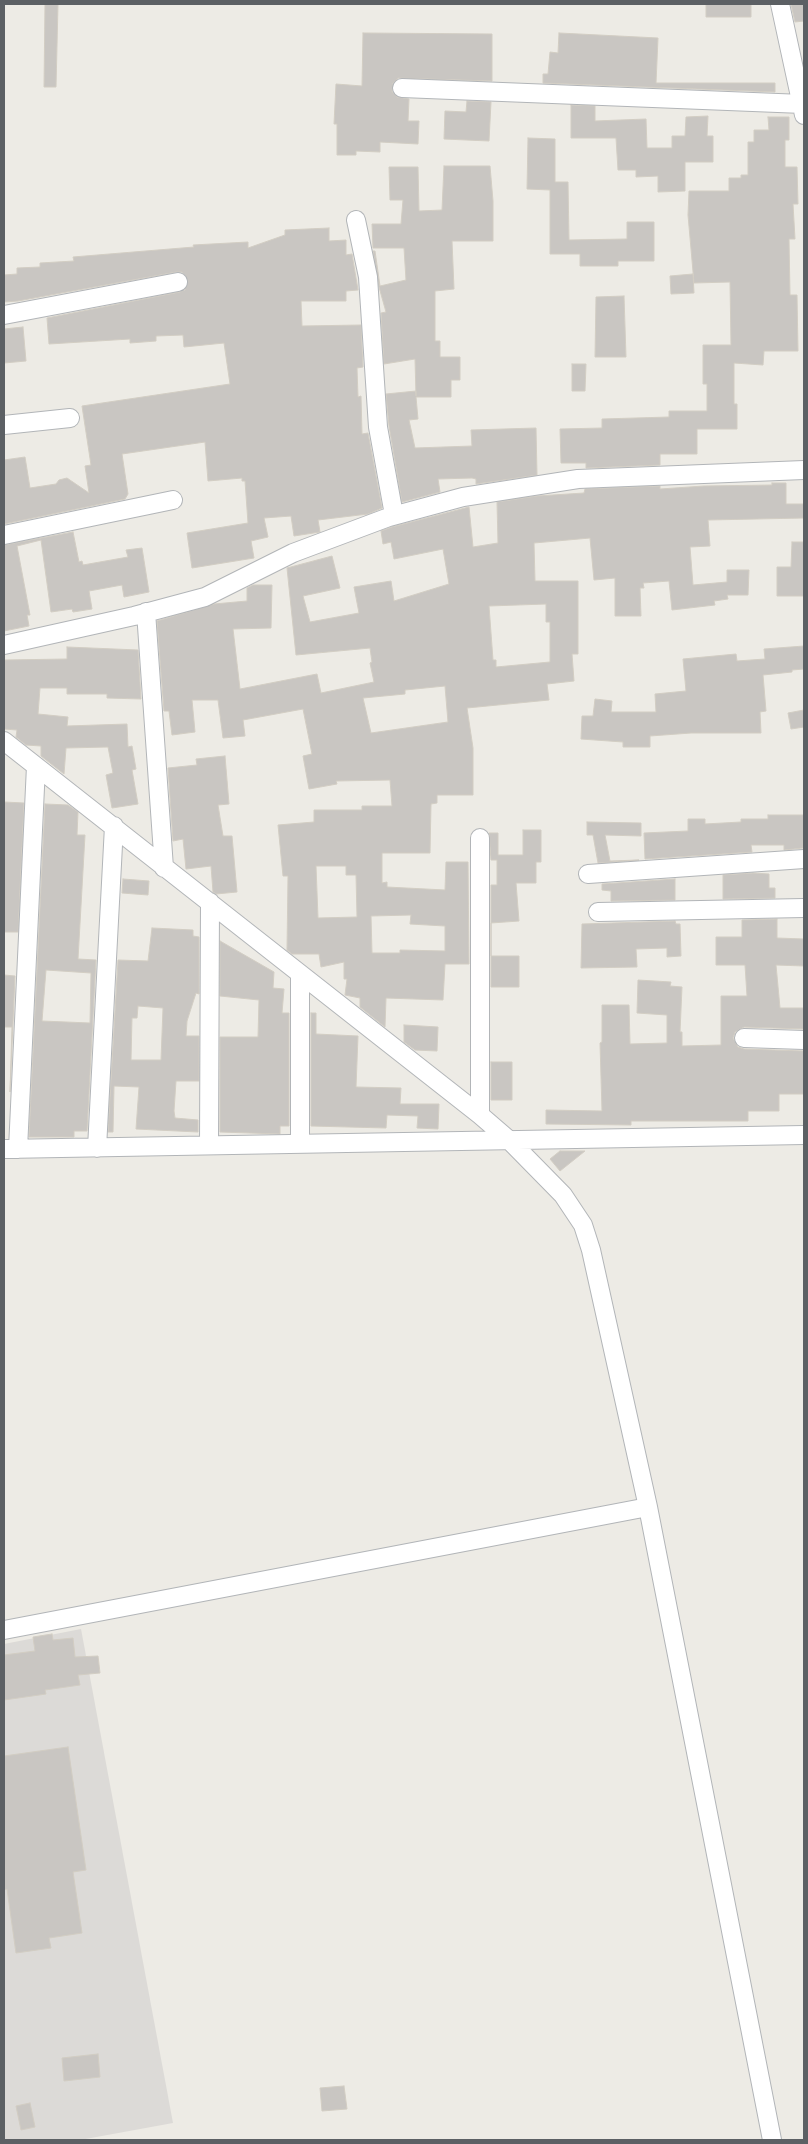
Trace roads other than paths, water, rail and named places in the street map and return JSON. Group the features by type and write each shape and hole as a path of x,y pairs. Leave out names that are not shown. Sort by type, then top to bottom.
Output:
{"street":[{"path":"402,88 804,109 798,61 780,4"},
{"path":"356,220 368,277 378,427 394,515"},
{"path":"4,315 178,282"},
{"path":"4,425 70,418"},
{"path":"4,645 205,597 293,553 394,515 463,497 578,480 804,470"},
{"path":"4,535 173,500"},
{"path":"146,612 164,868"},
{"path":"4,741 480,1115 509,1140 563,1195 583,1225 591,1250 648,1507 772,2140"},
{"path":"36,766 11,1149 804,1135"},
{"path":"97,1148 114,826"},
{"path":"480,838 480,1115"},
{"path":"588,874 804,859"},
{"path":"209,1145 210,902"},
{"path":"598,912 804,908"},
{"path":"300,974 300,1144"},
{"path":"744,1038 804,1040"},
{"path":"4,1630 648,1507"}]}
